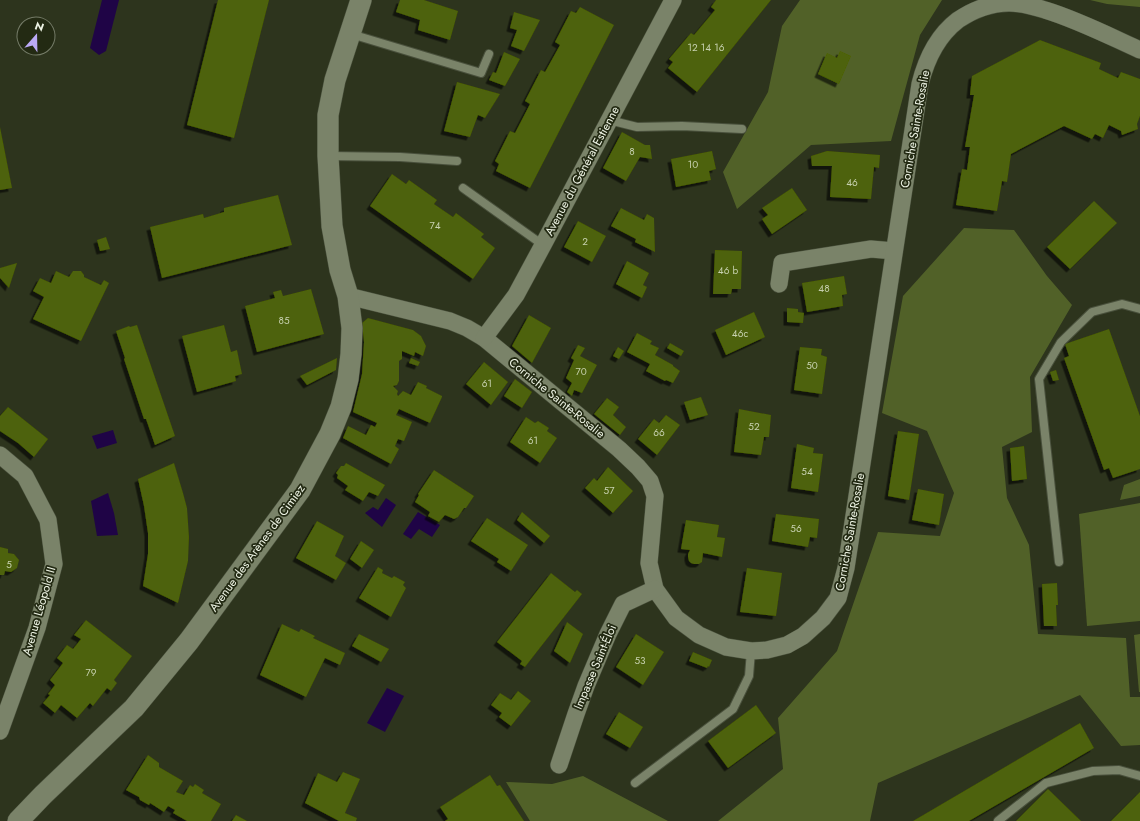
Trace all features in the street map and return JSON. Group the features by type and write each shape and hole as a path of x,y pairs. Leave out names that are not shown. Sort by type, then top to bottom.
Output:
{"street":[{"name":"Avenue des Arènes de Cimiez","path":"18,821 134,708 188,641 300,490 330,434 341,407 348,379 352,328 348,296 340,270 332,226 328,156 328,115 335,80 361,0"},
{"name":"Avenue du Général Estienne","path":"484,338 516,295 672,0"},
{"name":"Corniche Sainte-Rosalie","path":"348,296 450,321 467,328 484,338 619,449 650,481 655,496 649,563 655,589 676,618 699,635 726,647 751,651 767,650 787,645 803,636 823,618 838,598 846,568 920,84 928,58 936,44 946,31 974,10 996,4 1010,3 1022,4 1059,14 1140,50"},
{"path":"779,284 782,263 871,249 894,251"},
{"name":"Avenue Léopold II","path":"0,455 24,476 48,520 54,564 37,628 0,731"},
{"name":"Impasse Saint-Éloi","path":"559,765 586,686 608,634 623,604 655,589"}],"lane":[{"path":"350,34 481,73 489,54"},
{"path":"609,120 637,127 682,126 742,129"},
{"path":"328,156 400,157 457,161"},
{"path":"463,188 543,245"},
{"path":"1059,562 1039,379 1061,342 1092,312 1122,304 1140,309"},
{"path":"635,783 734,709 750,676 751,651"},
{"path":"998,821 1046,782 1093,771 1119,770 1140,776"}],"green space":[{"path":"800,0 942,0 920,35 891,141 811,145 737,209 723,172 768,92 782,26"},
{"path":"1090,0 1140,0 1140,7 1107,4"},
{"path":"964,228 1014,230 1047,276 1072,305 1030,377 1032,432 1002,447 1007,498 1029,545 1038,634 1126,638 1130,697 1140,697 1140,745 1121,746 1080,695 878,783 870,821 718,821 783,769 778,718 837,651 878,532 940,536 954,493 927,431 882,413 903,296"},
{"path":"1140,479 1140,496 1120,500 1124,485"},
{"path":"1140,503 1140,621 1087,626 1079,514"},
{"path":"1140,634 1140,692 1139,692 1134,635"},
{"path":"583,776 668,821 530,821 506,782 552,784"}],"shaded area":[{"path":"102,0 119,0 106,51 99,55 90,48"},
{"path":"113,430 117,443 97,449 92,436"},
{"path":"108,493 114,513 118,535 97,536 91,501"},
{"path":"386,498 396,505 382,527 365,513 373,507 378,510"},
{"path":"418,512 440,525 432,537 419,529 411,539 403,534"},
{"path":"387,688 404,696 385,732 367,723"}],"building":[{"path":"218,0 269,0 234,138 187,125"},
{"path":"400,0 424,0 458,11 450,40 418,30 420,20 396,12"},
{"path":"716,0 771,0 697,92 668,68 673,62 669,59 691,33 694,35 715,10 711,7"},
{"path":"580,7 614,25 530,188 496,171 499,164 495,161 510,131 515,133 530,104 525,101 541,70 545,72 560,45 555,42 571,11 576,13"},
{"path":"514,12 540,20 524,51 511,46 517,30 510,28"},
{"path":"1040,40 1101,63 1099,69 1118,78 1121,72 1140,79 1140,116 1137,124 1138,129 1122,135 1121,131 1109,125 1103,138 1095,134 1092,139 1064,126 1011,154 1007,182 1002,181 997,211 956,205 962,169 967,170 970,147 965,147 974,95 970,95 972,76"},
{"path":"840,51 851,56 839,84 818,74 827,53 837,58"},
{"path":"504,52 520,59 505,86 489,80 493,72 496,73"},
{"path":"457,82 500,94 485,118 478,115 470,137 444,131"},
{"path":"0,127 12,188 0,190"},
{"path":"622,132 645,145 650,145 652,159 640,157 626,181 603,168"},
{"path":"712,151 716,169 709,171 711,180 676,187 671,159"},
{"path":"827,151 880,155 879,168 874,167 871,199 830,197 832,166 812,166 811,156"},
{"path":"392,174 406,184 409,180 437,200 434,204 453,217 456,213 484,234 481,237 495,248 473,279 370,206"},
{"path":"792,188 807,210 772,234 762,219 768,215 762,208"},
{"path":"278,195 292,245 162,278 150,227 203,214 204,218 224,212 224,208"},
{"path":"1094,201 1117,223 1070,269 1047,247"},
{"path":"621,208 644,220 647,214 654,218 655,252 635,242 636,239 611,226"},
{"path":"578,221 606,236 592,262 564,247"},
{"path":"106,237 110,249 100,251 97,240"},
{"path":"715,250 742,251 741,289 732,289 731,294 713,294"},
{"path":"627,261 649,273 643,285 647,287 642,298 616,284"},
{"path":"17,263 9,288 0,278 0,268"},
{"path":"56,271 69,277 73,271 81,271 84,277 101,285 104,280 109,283 81,341 33,319 44,297 33,291 40,278 51,283"},
{"path":"844,276 847,294 842,295 843,306 807,312 802,283"},
{"path":"311,289 324,334 257,352 245,306 275,298 273,292 281,290 283,296"},
{"path":"787,308 798,309 798,312 804,313 803,323 787,322"},
{"path":"754,312 765,337 726,355 715,330"},
{"path":"529,315 551,328 532,363 512,346"},
{"path":"368,318 413,330 421,336 426,346 423,356 415,352 414,356 402,351 402,359 399,361 399,381 397,385 393,386 398,391 398,396 403,391 411,395 418,382 442,396 430,423 399,409 396,415 412,422 404,441 398,439 395,446 399,449 391,464 343,438 348,426 366,435 371,425 375,427 377,423 353,412 362,374 364,342 362,323"},
{"path":"137,325 175,436 155,445 146,419 144,419 116,331 129,326"},
{"path":"224,325 231,352 237,350 242,374 235,376 236,381 197,392 182,336"},
{"path":"1109,329 1140,416 1140,469 1113,478 1109,468 1104,470 1064,358 1069,356 1065,344"},
{"path":"637,333 652,341 650,344 659,348 655,355 673,365 680,371 673,383 666,380 665,381 646,371 650,364 627,352"},
{"path":"670,343 684,351 681,356 667,348"},
{"path":"578,345 585,348 580,356 597,365 582,393 574,390 572,396 567,392 572,383 566,378 574,360 571,358"},
{"path":"618,347 624,351 619,359 613,356"},
{"path":"800,347 822,349 821,355 827,357 822,394 794,390"},
{"path":"337,358 336,370 307,385 300,376"},
{"path":"411,358 420,362 418,366 409,363"},
{"path":"484,362 508,382 491,405 466,384"},
{"path":"1056,370 1059,380 1053,381 1050,372"},
{"path":"515,379 532,392 522,408 504,396"},
{"path":"701,397 708,415 690,420 684,402"},
{"path":"607,398 619,407 613,415 626,427 620,435 594,414"},
{"path":"8,407 48,439 34,457 18,443 0,431 0,416"},
{"path":"739,409 771,415 769,437 764,437 761,455 734,452"},
{"path":"666,415 680,425 657,455 638,439 654,419 659,423"},
{"path":"526,417 535,423 538,421 549,428 547,431 557,438 540,463 510,442"},
{"path":"898,431 919,434 909,500 888,496"},
{"path":"797,444 814,448 813,453 823,454 818,492 791,488"},
{"path":"1024,446 1027,479 1012,481 1010,448"},
{"path":"174,463 187,508 189,537 188,561 178,603 143,586 148,554 148,533 138,479"},
{"path":"346,463 385,485 378,496 369,492 363,501 345,490 348,486 337,478 338,475 336,473 341,466 344,466"},
{"path":"608,467 633,491 613,513 585,488 594,478 597,481"},
{"path":"434,470 474,496 466,508 464,508 458,517 454,519 445,515 439,522 428,516 430,512 415,502 419,495 418,494"},
{"path":"918,489 944,494 939,525 912,520"},
{"path":"522,512 550,536 544,543 517,520"},
{"path":"776,514 819,519 817,538 810,537 808,547 772,541"},
{"path":"487,518 528,545 511,571 497,562 499,559 471,541"},
{"path":"686,520 719,525 717,537 725,538 722,557 703,553 702,562 699,564 694,564 689,561 688,554 690,550 681,549"},
{"path":"317,521 344,536 335,556 346,563 336,580 296,558"},
{"path":"361,541 374,550 362,568 350,559"},
{"path":"0,547 8,549 8,553 14,554 19,560 17,568 11,572 5,571 4,575 0,575"},
{"path":"378,567 383,570 382,573 392,578 394,576 405,582 403,585 406,588 391,617 359,598"},
{"path":"747,568 782,573 776,616 740,612"},
{"path":"551,573 575,592 577,590 582,594 525,667 520,664 522,661 497,642"},
{"path":"1057,583 1057,626 1044,626 1042,584"},
{"path":"86,620 132,656 114,680 117,683 111,691 107,688 93,706 90,703 77,718 61,705 55,713 43,703 50,695 48,694 55,685 50,680 63,663 57,658 67,645 73,649 81,639 74,635"},
{"path":"567,622 583,634 570,663 554,651"},
{"path":"282,624 299,632 301,629 315,636 313,638 345,653 340,665 325,658 306,697 260,675"},
{"path":"359,634 389,649 381,662 352,646"},
{"path":"636,634 664,652 643,685 616,667"},
{"path":"693,652 712,660 709,667 708,666 707,668 689,661"},
{"path":"518,691 531,701 511,726 499,717 502,713 491,705 500,693 511,700"},
{"path":"756,705 776,733 728,768 708,741"},
{"path":"619,712 643,727 630,748 606,734"},
{"path":"1080,723 1094,748 969,821 913,821"},
{"path":"148,755 159,763 159,767 183,781 176,792 184,795 190,785 193,787 195,784 204,790 202,793 221,804 211,821 187,821 173,813 175,810 168,806 164,812 150,803 149,805 140,800 139,797 126,790"},
{"path":"343,772 360,779 345,813 357,818 356,821 339,821 305,803 318,773 337,782"},
{"path":"490,775 497,786 500,785 524,821 445,821 448,819 440,807"},
{"path":"1048,789 1081,821 1016,821"},
{"path":"1140,792 1140,821 1111,821"},
{"path":"236,815 247,821 232,821"}]}
